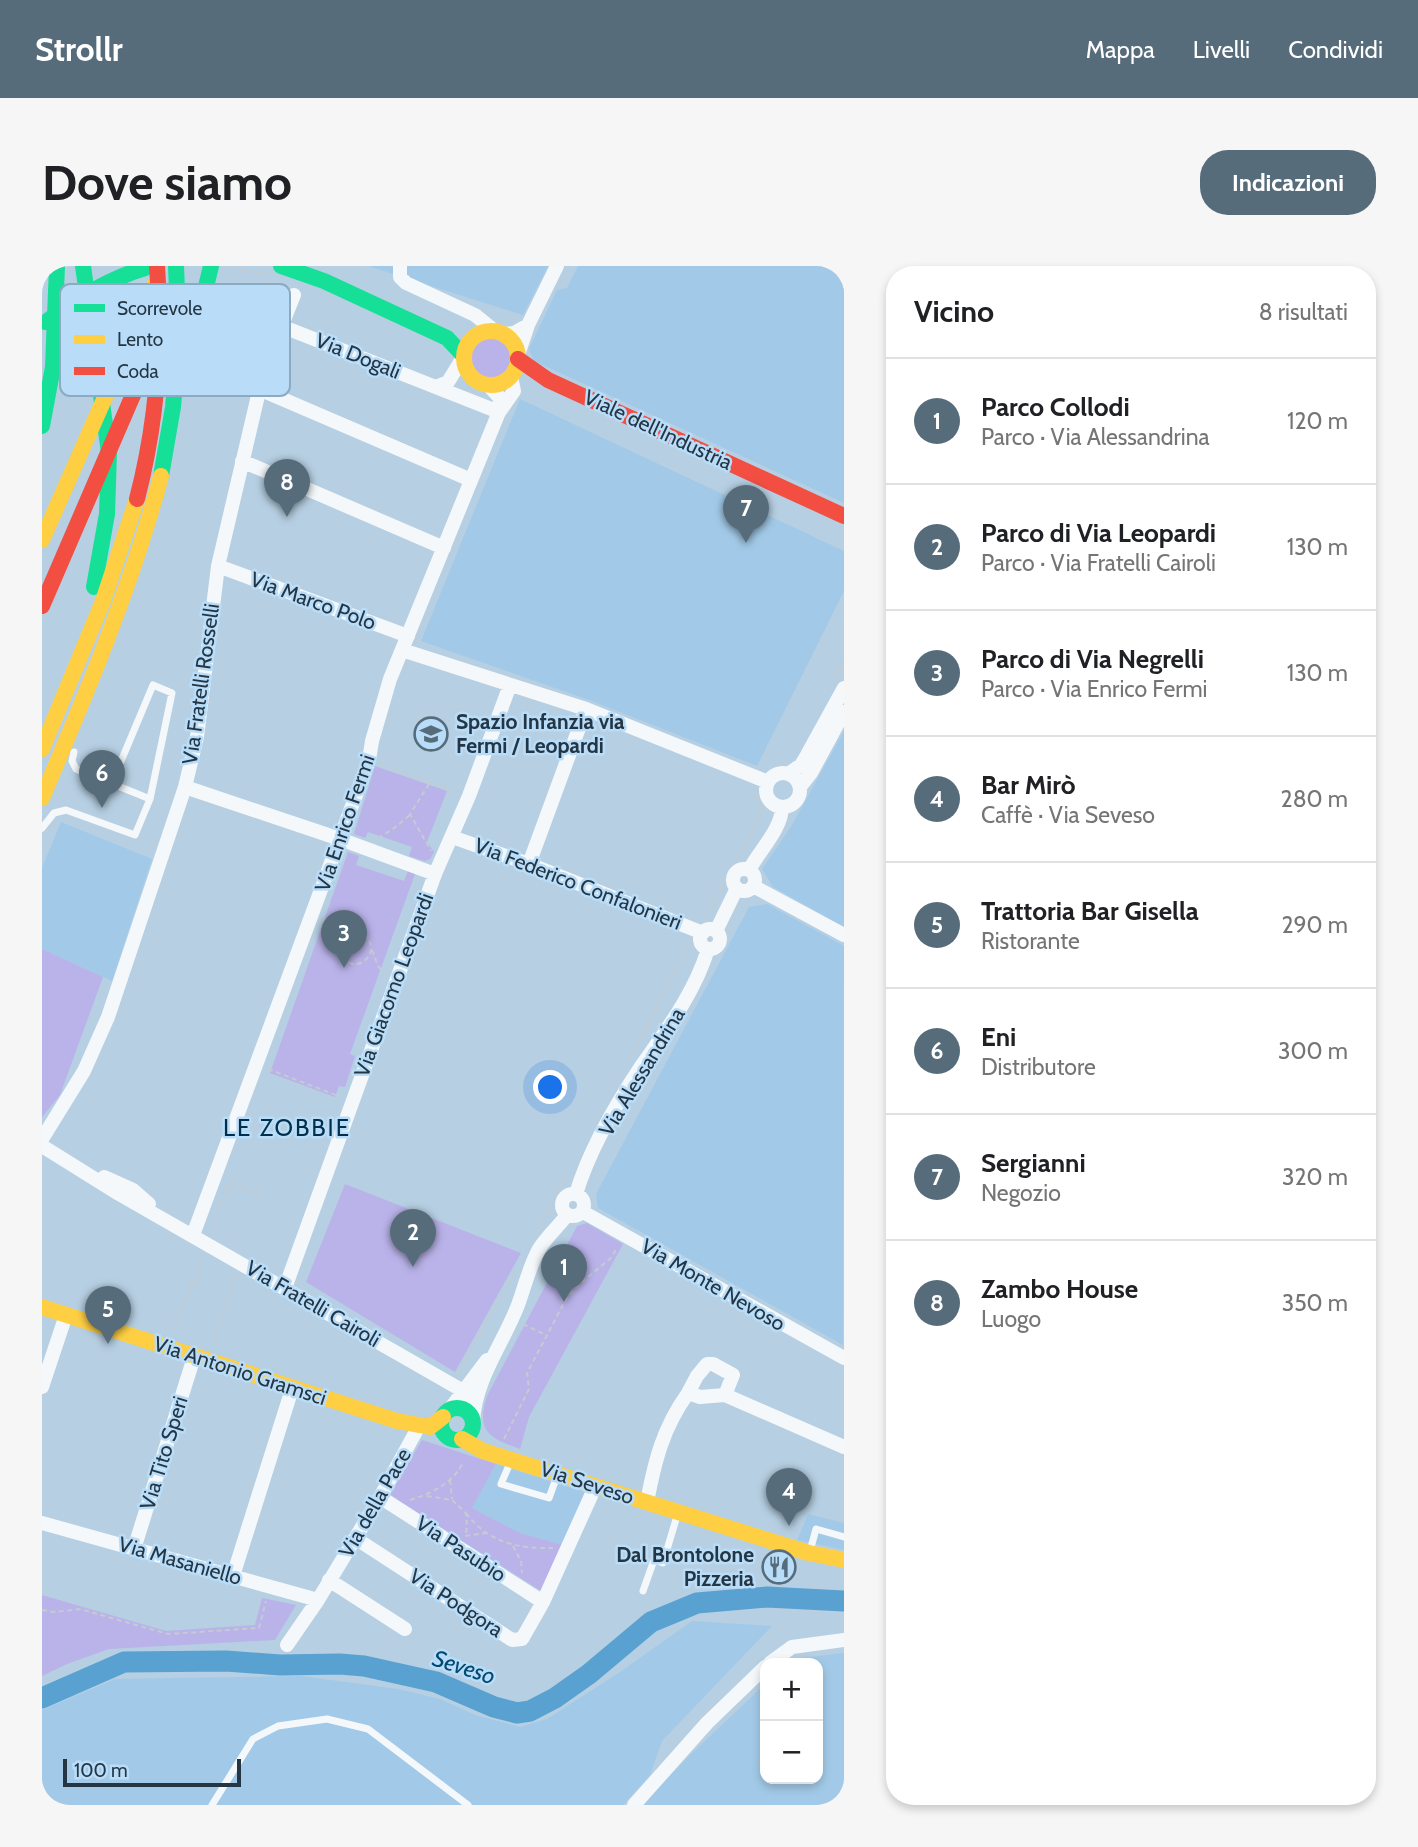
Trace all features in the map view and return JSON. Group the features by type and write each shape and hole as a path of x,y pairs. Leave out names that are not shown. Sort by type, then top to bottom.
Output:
{"main road":[{"path":"42,426 53,367 57,266"},
{"path":"155,284 163,266"},
{"path":"176,266 177,284"},
{"path":"181,284 189,266"},
{"path":"106,284 132,271 151,267"},
{"path":"210,284 217,267"},
{"path":"278,271 324,281 447,338 464,356"},
{"path":"42,326 60,312"},
{"path":"447,338 466,339 485,332 500,333 513,342 518,357 512,376 501,384 479,383 470,376 464,365 467,346 475,336"},
{"name":"Viale dell'Industria","path":"518,357 548,380 844,516"},
{"name":"Viale dell'Industria","path":"512,376 548,380"},
{"path":"42,722 88,609 103,545 109,453 101,396"},
{"path":"42,540 106,396"},
{"path":"42,606 132,396"},
{"path":"42,749 99,613 135,507 155,396"},
{"path":"162,481 175,396"},
{"path":"42,798 138,565 162,481 182,396"},
{"name":"Via Antonio Gramsci","path":"42,1307 460,1441"},
{"path":"417,1428 435,1425 446,1413 465,1410 480,1438 503,1452"},
{"path":"446,1413 441,1427 460,1441 470,1433 473,1423"},
{"name":"Via Seveso","path":"460,1441 488,1453 503,1452 595,1487 809,1553 844,1560"}],"street":[{"path":"400,266 400,277 406,283 475,315 500,333 514,333 528,325"},
{"path":"518,357 528,325 557,266"},
{"name":"Via Fratelli Rosselli","path":"290,305 294,295"},
{"name":"Via Dogali","path":"290,330 499,412"},
{"path":"436,387 451,379 464,356"},
{"name":"Via Enrico Fermi","path":"193,1235 369,761 382,703 499,412 513,391 512,376"},
{"path":"488,385 500,398 499,412"},
{"name":"Via Fratelli Rosselli","path":"42,1139 84,1071 108,1017 185,787 197,737 218,566 257,396"},
{"path":"275,396 471,480"},
{"path":"242,461 444,548"},
{"name":"Via Marco Polo","path":"218,566 408,636"},
{"path":"402,650 586,709 762,780 776,774 788,774 796,779 800,787"},
{"name":"Via Giacomo Leopardi","path":"285,1288 435,874 469,796 510,685"},
{"path":"788,774 801,765 807,755 838,686"},
{"path":"529,864 586,709"},
{"path":"762,780 768,799 776,806 782,808 796,802 800,787 811,773 844,712"},
{"path":"185,787 435,874"},
{"name":"Via Alessandrina","path":"576,1194 611,1118 684,1002 708,949 715,948 720,943 720,937 705,931 737,888 734,876 739,871 749,870 772,833 782,808"},
{"name":"Via Federico Confalonieri","path":"452,837 705,931"},
{"path":"737,888 744,891 753,886 755,879 749,870"},
{"path":"753,886 844,935"},
{"name":"Via Fratelli Cairoli","path":"42,1146 119,1194 468,1393 474,1403"},
{"path":"576,1194 584,1201 583,1212 577,1216 566,1214 562,1208 563,1201 568,1195 576,1194"},
{"name":"Via Monte Nevoso","path":"583,1212 844,1359"},
{"path":"473,1423 474,1403 493,1354 512,1318 533,1262 546,1239 566,1214"},
{"path":"42,1387 66,1315"},
{"path":"446,1413 457,1387 493,1354"},
{"name":"Via Tito Speri","path":"134,1549 194,1357"},
{"path":"647,1502 658,1449 679,1406 707,1364 713,1363 733,1375 725,1395"},
{"path":"233,1576 292,1389"},
{"path":"688,1393 700,1397 725,1395 844,1447"},
{"name":"Via della Pace","path":"287,1645 318,1600 380,1497 417,1428"},
{"name":"Via Podgora","path":"355,1538 512,1640 522,1639 595,1487"},
{"name":"Via Pasubio","path":"380,1497 542,1602"},
{"name":"Via Masaniello","path":"42,1523 318,1600"},
{"name":"Via della Pace","path":"329,1580 405,1629"},
{"path":"777,1658 792,1647 842,1642"},
{"path":"634,1805 707,1723 760,1672"}],"lane":[{"path":"88,712 103,653"},
{"path":"42,828 54,813 66,810 135,835 150,799 172,693 153,685 119,766 95,778"},
{"path":"77,745 73,766 80,772 150,799"},
{"path":"503,1452 501,1484 549,1498 557,1474"},
{"path":"643,1591 654,1560 663,1563 678,1512"},
{"path":"809,1553 816,1529 844,1538"},
{"path":"212,1805 253,1739 278,1726 327,1719 368,1730 468,1805"}],"path":[{"path":"217,267 278,271"},
{"path":"838,686 844,661"},
{"path":"369,761 469,796"},
{"path":"629,1059 690,947 705,931 703,920 762,810 753,787 762,780"},
{"path":"378,838 411,814 430,783"},
{"path":"411,814 432,853 442,859"},
{"path":"314,913 328,921 342,939"},
{"path":"372,946 368,959 360,964 349,964 339,950 342,939 351,932 366,936 372,946 380,969 390,978 397,980"},
{"path":"257,1065 352,1101"},
{"path":"541,1223 572,1166"},
{"path":"199,1219 213,1225 229,1182 261,1195"},
{"path":"503,1452 508,1433 529,1389 527,1373 566,1299 612,1257 624,1234"},
{"name":"Via Antonio Gramsci","path":"170,1338 208,1244"},
{"path":"212,1349 243,1264"},
{"path":"457,1387 515,1271"},
{"path":"512,1318 547,1335"},
{"path":"398,1509 402,1502 426,1496 450,1480 460,1468 460,1441"},
{"path":"450,1480 452,1500"},
{"path":"426,1496 452,1500 474,1524 497,1541 512,1546 567,1549"},
{"path":"466,1513 465,1535 487,1533"},
{"path":"512,1546 521,1561 523,1578 520,1587"},
{"path":"42,1610 54,1612 80,1609 168,1634 258,1628 270,1587"}],"shaded area":[{"path":"368,266 548,266 523,315"},
{"path":"578,266 844,266 844,503 534,361 529,349 557,290 567,288"},
{"path":"490,336 505,342 511,357 505,372 490,378 475,372 469,357 475,342"},
{"path":"520,399 844,551 844,591 757,766 592,701 421,641"},
{"path":"844,731 844,927 773,887 762,869 792,825"},
{"path":"375,766 447,791 427,842 434,852 430,859 425,861 409,856 412,847 368,832 365,838 354,834"},
{"path":"61,822 152,859 112,981 42,949 42,868"},
{"path":"348,852 359,856 356,865 404,881 408,871 415,874 350,1054 355,1056 345,1087 339,1086 335,1097 270,1073"},
{"path":"767,904 844,946 843,1345 598,1208 596,1194 749,907"},
{"path":"42,949 103,977 60,1095 42,1117"},
{"path":"345,1184 521,1253 455,1372 306,1282"},
{"path":"587,1223 623,1244 529,1417 520,1449 500,1441 487,1431 483,1417 487,1396 577,1226"},
{"path":"422,1440 496,1464 472,1508 520,1533 563,1545 541,1591 390,1495"},
{"path":"496,1464 585,1492 563,1545 520,1533 471,1508"},
{"path":"808,1514 844,1523 844,1550 797,1540"},
{"path":"42,1595 166,1631 255,1625 262,1598 296,1605 275,1640 109,1649 42,1676"},
{"path":"692,1621 772,1626 662,1741 650,1775 623,1805 42,1805 42,1710 115,1679 301,1676 398,1689 440,1699 475,1715 520,1727 547,1719"},
{"path":"844,1653 844,1805 642,1805 760,1689 760,1784 823,1784 823,1658 801,1658"}],"waterway":[{"name":"Seveso","path":"42,1698 124,1662 340,1664 364,1666 436,1682 494,1707 517,1713 530,1711 555,1698 589,1674 651,1622 697,1603 767,1597 844,1601"}],"traffic: fast":[{"path":"42,426 53,367 57,266"},
{"path":"83,266 86,284"},
{"path":"176,266 177,284"},
{"path":"207,284 211,266"},
{"path":"281,266 324,281 447,338 464,356"},
{"path":"106,284 145,268"},
{"path":"46,322 60,312"},
{"path":"94,587 107,514 109,453 101,396"},
{"path":"161,476 174,396"},
{"path":"457,1408 468,1413 473,1424 468,1435 457,1440 446,1435 441,1424 446,1413 457,1408"}],"traffic: slow":[{"path":"491,331 510,339 518,358 510,377 491,385 472,377 464,358 472,339 491,331"},
{"path":"42,540 106,396"},
{"path":"42,798 122,599 161,476"},
{"path":"42,749 103,601 137,499"},
{"path":"42,1307 397,1421 430,1427 443,1417"},
{"path":"462,1439 483,1451 809,1553 844,1560"}],"traffic: jam":[{"path":"157,266 158,284"},
{"path":"518,359 548,380 844,516"},
{"path":"42,606 133,396"},
{"path":"137,499 156,396"}],"place":[{"name":"Zambo House","path":"287,517"},
{"name":"Sergianni","path":"746,543"},
{"name":"Spazio Infanzia via Fermi / Leopardi","path":"431,734"},
{"name":"Eni","path":"102,808"},
{"name":"Parco di Via Negrelli","path":"344,968"},
{"name":"Parco di Via Leopardi","path":"413,1267"},
{"name":"Parco Collodi","path":"564,1302"},
{"name":"Trattoria Bar Gisella","path":"108,1344"},
{"name":"Bar Mirò","path":"789,1526"},
{"name":"Dal Brontolone Pizzeria","path":"779,1567"}],"district":[{"name":"LE ZOBBIE","path":"287,1128"}]}
